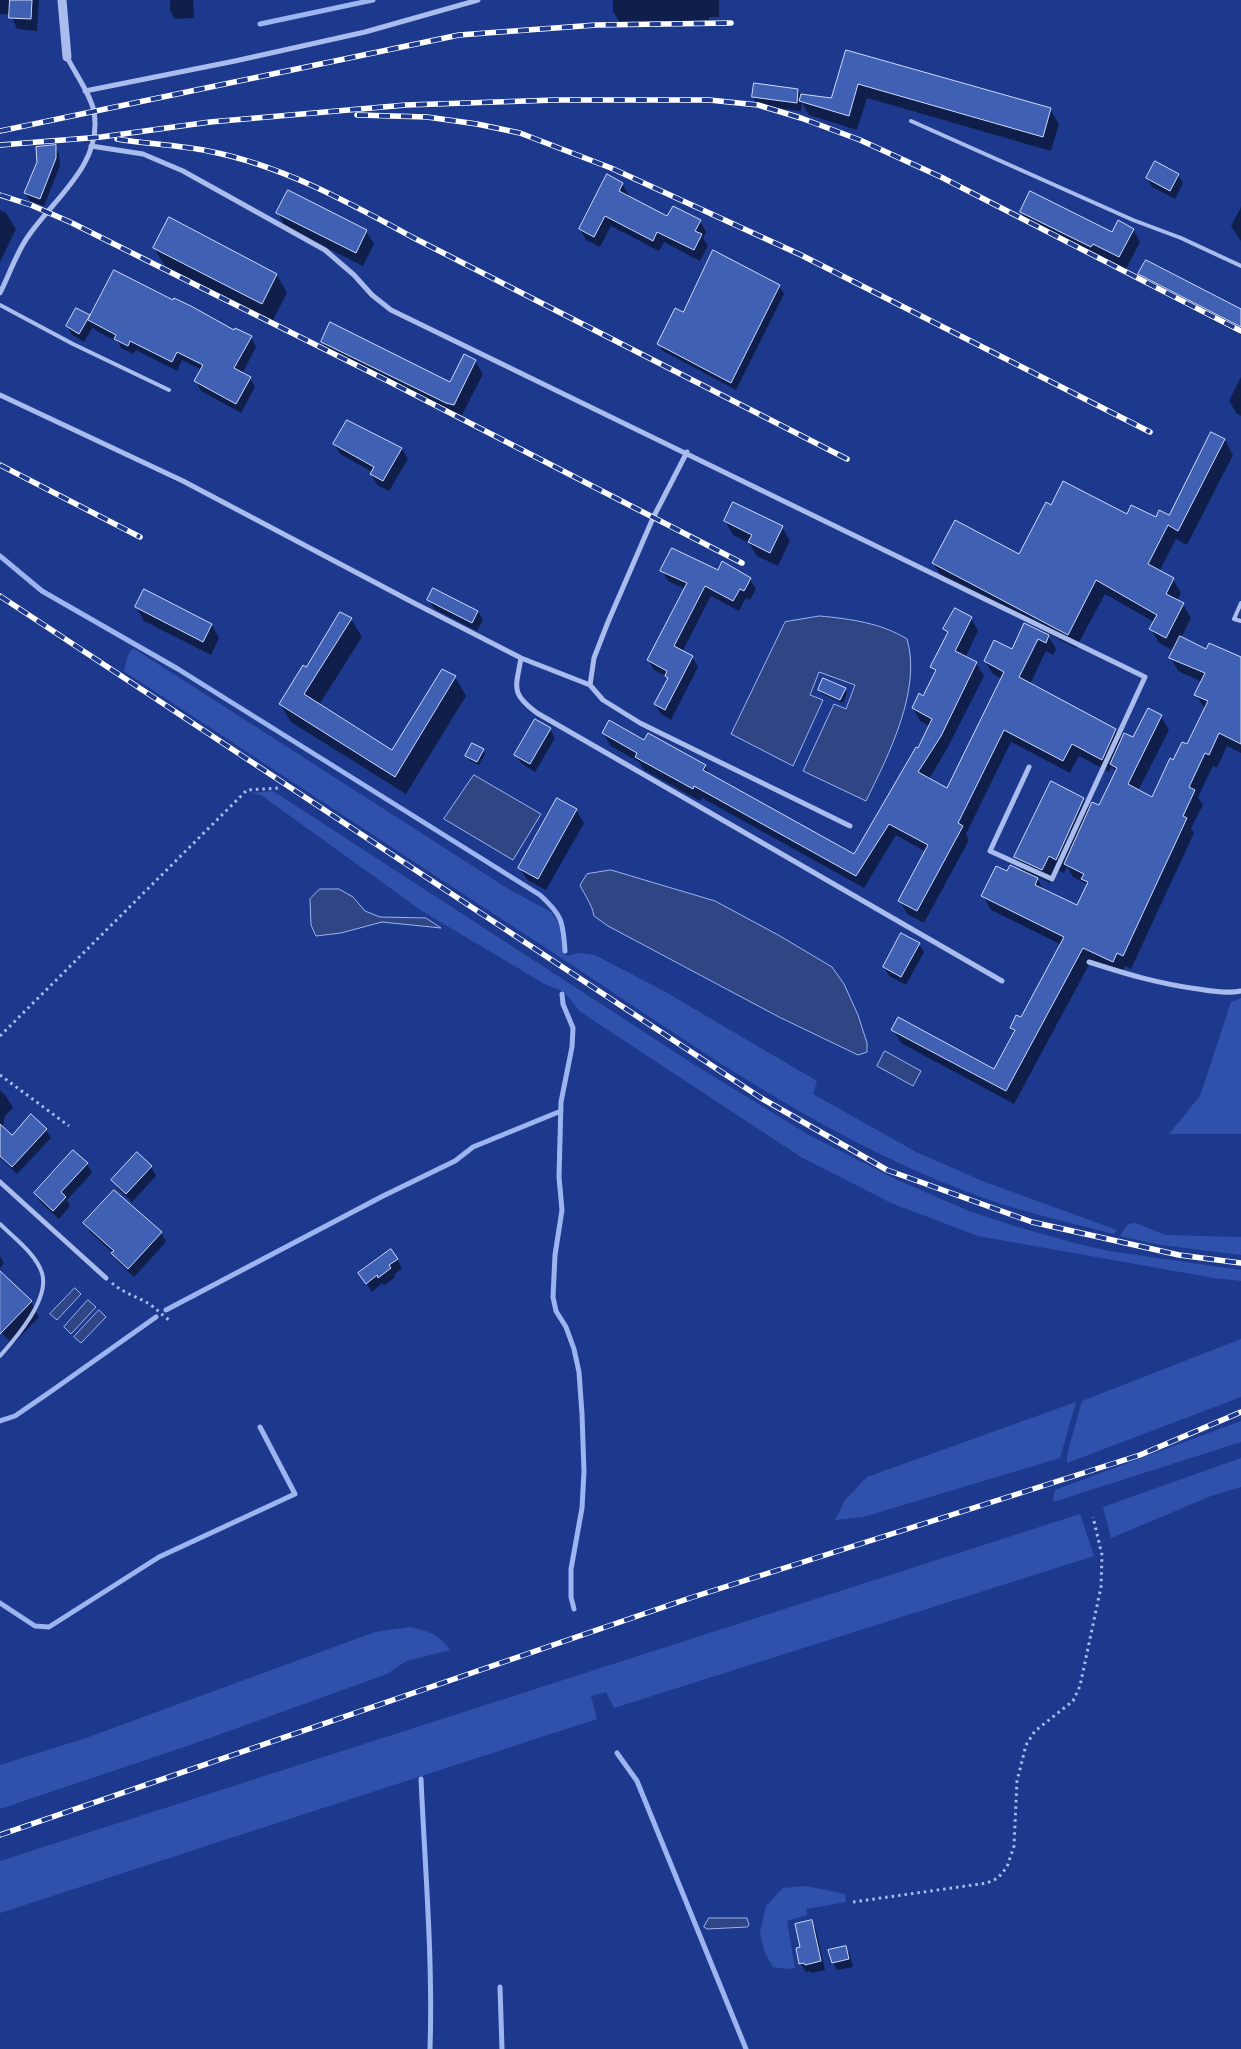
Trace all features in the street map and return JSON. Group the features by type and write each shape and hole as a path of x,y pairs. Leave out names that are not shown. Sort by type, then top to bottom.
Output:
{"street":[{"path":"0,293 26,238 68,190 82,167 94,138 94,112 67,57 62,0"},
{"path":"85,91 235,62 356,34 478,0"},
{"path":"91,146 143,154 183,171 325,250 354,275 372,295 391,310 687,452 1146,677 1052,879 990,851 1030,767"},
{"path":"0,395 183,481 521,658 590,685 602,700 640,723 850,826"},
{"path":"590,685 594,658 608,622 653,518 687,452"},
{"path":"521,658 517,684 518,693 522,702 537,713 1002,981"},
{"path":"1089,962 1139,978 1174,986 1211,991 1241,991"},
{"path":"0,1182 106,1278"}],"lane":[{"path":"910,121 1133,220 1181,238 1241,266"},
{"path":"0,306 73,344 169,390"},
{"path":"1241,602 1234,619 1241,621"},
{"path":"0,1224 31,1255 43,1274 42,1296 18,1335 0,1356"}],"path":[{"path":"0,1036 247,790 279,788"},
{"path":"0,1075 70,1126"},
{"path":"106,1278 129,1294 151,1305 171,1322"},
{"path":"853,1902 982,1884 998,1878 1007,1867 1014,1846 1017,1781 1026,1745 1035,1731 1073,1701 1080,1686 1101,1587 1102,1556 1093,1517"}],"shaded area":[{"path":"820,616 876,625 907,639 910,659 910,680 906,701 893,743 866,801 803,771 834,704 846,709 855,685 819,672 810,695 823,700 793,766 731,734 785,622"},
{"path":"133,648 510,890 551,912 559,924 563,953 567,956 579,953 595,955 662,990 817,1081 813,1094 916,1152 985,1182 1117,1230 1114,1234 1058,1220 1020,1210 965,1191 854,1141 800,1111 696,1047 124,671 128,655"},
{"path":"474,775 541,814 513,860 444,819"},
{"path":"273,791 698,1067 809,1135 895,1179 969,1211 1021,1228 1109,1251 1241,1270 1241,1281 1214,1278 978,1236 891,1203 801,1157 579,1011 562,992 548,986 422,911 261,795 250,793"},
{"path":"611,870 715,901 832,967 844,984 858,1015 867,1043 867,1052 858,1055 779,1017 608,926 594,916 580,885 587,874"},
{"path":"320,889 339,889 353,897 365,911 380,917 426,918 441,928 382,922 341,933 316,936 311,925 310,899"},
{"path":"1241,998 1241,1134 1169,1134 1200,1096 1231,1002"},
{"path":"885,1051 921,1071 913,1086 877,1066"},
{"path":"1136,1223 1165,1235 1241,1237 1241,1255 1161,1245 1120,1236 1128,1224"},
{"path":"75,1288 81,1294 57,1320 50,1314"},
{"path":"88,1300 96,1307 71,1334 64,1327"},
{"path":"99,1310 106,1317 81,1343 74,1337"},
{"path":"1241,1339 1241,1397 1067,1463 1067,1455 1082,1401"},
{"path":"1076,1402 1060,1458 863,1517 835,1520 845,1500 867,1477"},
{"path":"1241,1421 1241,1442 1053,1502 1055,1490"},
{"path":"1241,1458 1241,1487 1211,1496 1111,1538 1103,1507"},
{"path":"1080,1514 1094,1556 614,1708 606,1692 591,1696 597,1719 0,1913 0,1861"},
{"path":"410,1627 433,1634 450,1650 406,1661 387,1674 193,1744 0,1809 0,1765 86,1738 375,1632"},
{"path":"806,1886 845,1894 846,1902 806,1909 807,1915 787,1921 795,1968 773,1967 765,1953 760,1933 766,1906 783,1888"},
{"path":"709,1918 747,1918 749,1925 747,1927 707,1929 704,1927"}],"building":[{"path":"10,0 32,0 31,19 9,18"},
{"path":"846,50 1051,108 1043,137 858,84 849,116 799,101 801,94 831,98"},
{"path":"754,83 798,89 797,103 752,97"},
{"path":"56,145 56,158 40,199 24,193 37,162 36,147"},
{"path":"1155,161 1179,174 1170,191 1146,178"},
{"path":"607,174 623,183 619,191 667,216 673,206 701,220 695,231 702,234 694,250 657,232 653,241 605,216 594,237 579,229"},
{"path":"288,190 367,230 356,253 276,213"},
{"path":"1030,191 1112,232 1118,220 1134,229 1119,257 1093,244 1091,247 1020,212"},
{"path":"169,217 277,274 262,304 153,248"},
{"path":"713,250 780,285 731,383 657,344 675,308 683,312"},
{"path":"1146,260 1241,309 1241,327 1138,274"},
{"path":"114,270 173,300 174,298 191,306 234,330 235,328 252,336 234,368 251,377 236,404 194,381 203,365 177,352 172,362 130,341 128,346 114,339 116,335 88,320"},
{"path":"76,308 90,315 79,334 66,326"},
{"path":"330,322 450,382 464,354 476,360 454,405 446,403 321,342"},
{"path":"347,420 402,448 383,481 370,474 374,467 333,444"},
{"path":"1211,432 1225,439 1178,531 1168,525 1148,564 1174,578 1166,594 1184,603 1166,638 1149,629 1157,615 1096,580 1068,635 932,563 955,520 1019,554 1046,502 1051,505 1063,481 1127,514 1131,505 1156,517 1159,510 1169,515"},
{"path":"733,502 783,526 770,553 748,542 752,535 724,521"},
{"path":"672,548 718,570 722,561 751,578 744,591 740,589 733,601 705,586 674,646 693,656 665,710 654,704 668,678 665,676 667,671 647,660 687,583 660,571"},
{"path":"433,588 478,611 472,623 427,600"},
{"path":"144,589 212,624 203,642 135,607"},
{"path":"955,608 972,617 955,651 977,662 941,736 918,772 947,788 1004,672 984,661 994,640 1012,649 1024,623 1049,635 1046,643 1038,639 1019,677 1116,729 1102,760 1072,744 1063,761 1004,730 958,823 963,826 917,911 898,901 928,845 889,824 856,876 694,786 693,789 635,757 637,753 602,733 609,720 644,740 648,733 706,765 703,770 854,854 916,747 918,748 932,719 912,708 919,693 923,696 936,670 930,667 948,632 943,629"},
{"path":"340,612 352,618 304,694 392,750 442,669 456,676 395,777 279,704 303,665 306,667"},
{"path":"1180,636 1206,649 1209,643 1241,657 1241,744 1219,733 1209,755 1205,753 1189,787 1195,790 1183,816 1187,818 1123,956 1117,953 1113,962 1083,948 1006,1091 891,1030 898,1017 994,1069 1015,1030 1010,1028 1016,1015 1021,1017 1064,937 981,896 996,866 1007,871 1010,865 1038,878 1035,885 1077,905 1088,882 1081,879 1084,874 1064,864 1092,802 1099,805 1117,768 1110,764 1124,733 1133,737 1148,708 1162,715 1128,784 1152,797 1170,758 1173,760 1182,742 1187,744 1208,701 1194,695 1205,673 1169,658"},
{"path":"823,678 846,688 840,700 818,690"},
{"path":"535,719 551,728 530,764 514,755"},
{"path":"472,743 484,749 477,762 465,756"},
{"path":"1051,781 1084,798 1056,860 1049,856 1042,870 1014,857"},
{"path":"557,798 577,809 538,879 518,868"},
{"path":"901,933 920,943 901,977 883,967"},
{"path":"31,1114 47,1129 12,1167 0,1156 0,1124 12,1135"},
{"path":"73,1150 88,1163 61,1192 66,1197 53,1211 34,1193"},
{"path":"137,1152 152,1166 126,1194 111,1180"},
{"path":"114,1190 162,1232 128,1269 111,1253 114,1251 83,1223"},
{"path":"391,1249 398,1259 389,1265 391,1268 378,1278 377,1275 366,1284 358,1273"},
{"path":"0,1271 32,1301 0,1334"},
{"path":"812,1920 821,1961 805,1965 804,1963 799,1964 796,1948 800,1947 795,1924"},
{"path":"846,1946 849,1959 832,1963 828,1950"}],"waterway":[{"path":"260,24 373,0"},
{"path":"0,556 42,591 178,669 540,895 553,908 560,919 565,951"},
{"path":"562,994 563,1004 573,1028 572,1047 561,1102 559,1177 562,1210 555,1255 553,1297 556,1311 566,1327 574,1349 579,1372 582,1414 584,1472 582,1508 571,1569 571,1597 574,1609"},
{"path":"166,1310 383,1196 455,1161 473,1147 561,1111"},
{"path":"0,1421 15,1416 156,1317"},
{"path":"0,1603 35,1626 49,1627 159,1557 295,1494 260,1427"},
{"path":"617,1753 637,1781 746,2049"},
{"path":"421,1779 430,1948 430,2049"},
{"path":"500,1987 502,2049"}],"railway":[{"path":"0,131 459,35 596,25 731,23"},
{"path":"0,145 101,137 210,122 406,105 556,100 709,100 758,105 801,118 860,140 941,177 1241,331"},
{"path":"357,115 427,117 477,124 520,133 611,168 801,255 1150,432"},
{"path":"117,139 208,151 262,165 288,175 339,198 847,459"},
{"path":"0,195 31,205 70,222 388,381 742,563"},
{"path":"0,465 140,537"},
{"path":"0,596 761,1098 887,1170 1032,1222 1179,1255 1241,1263"},
{"path":"0,1835 690,1598 1140,1455 1241,1412"}]}
